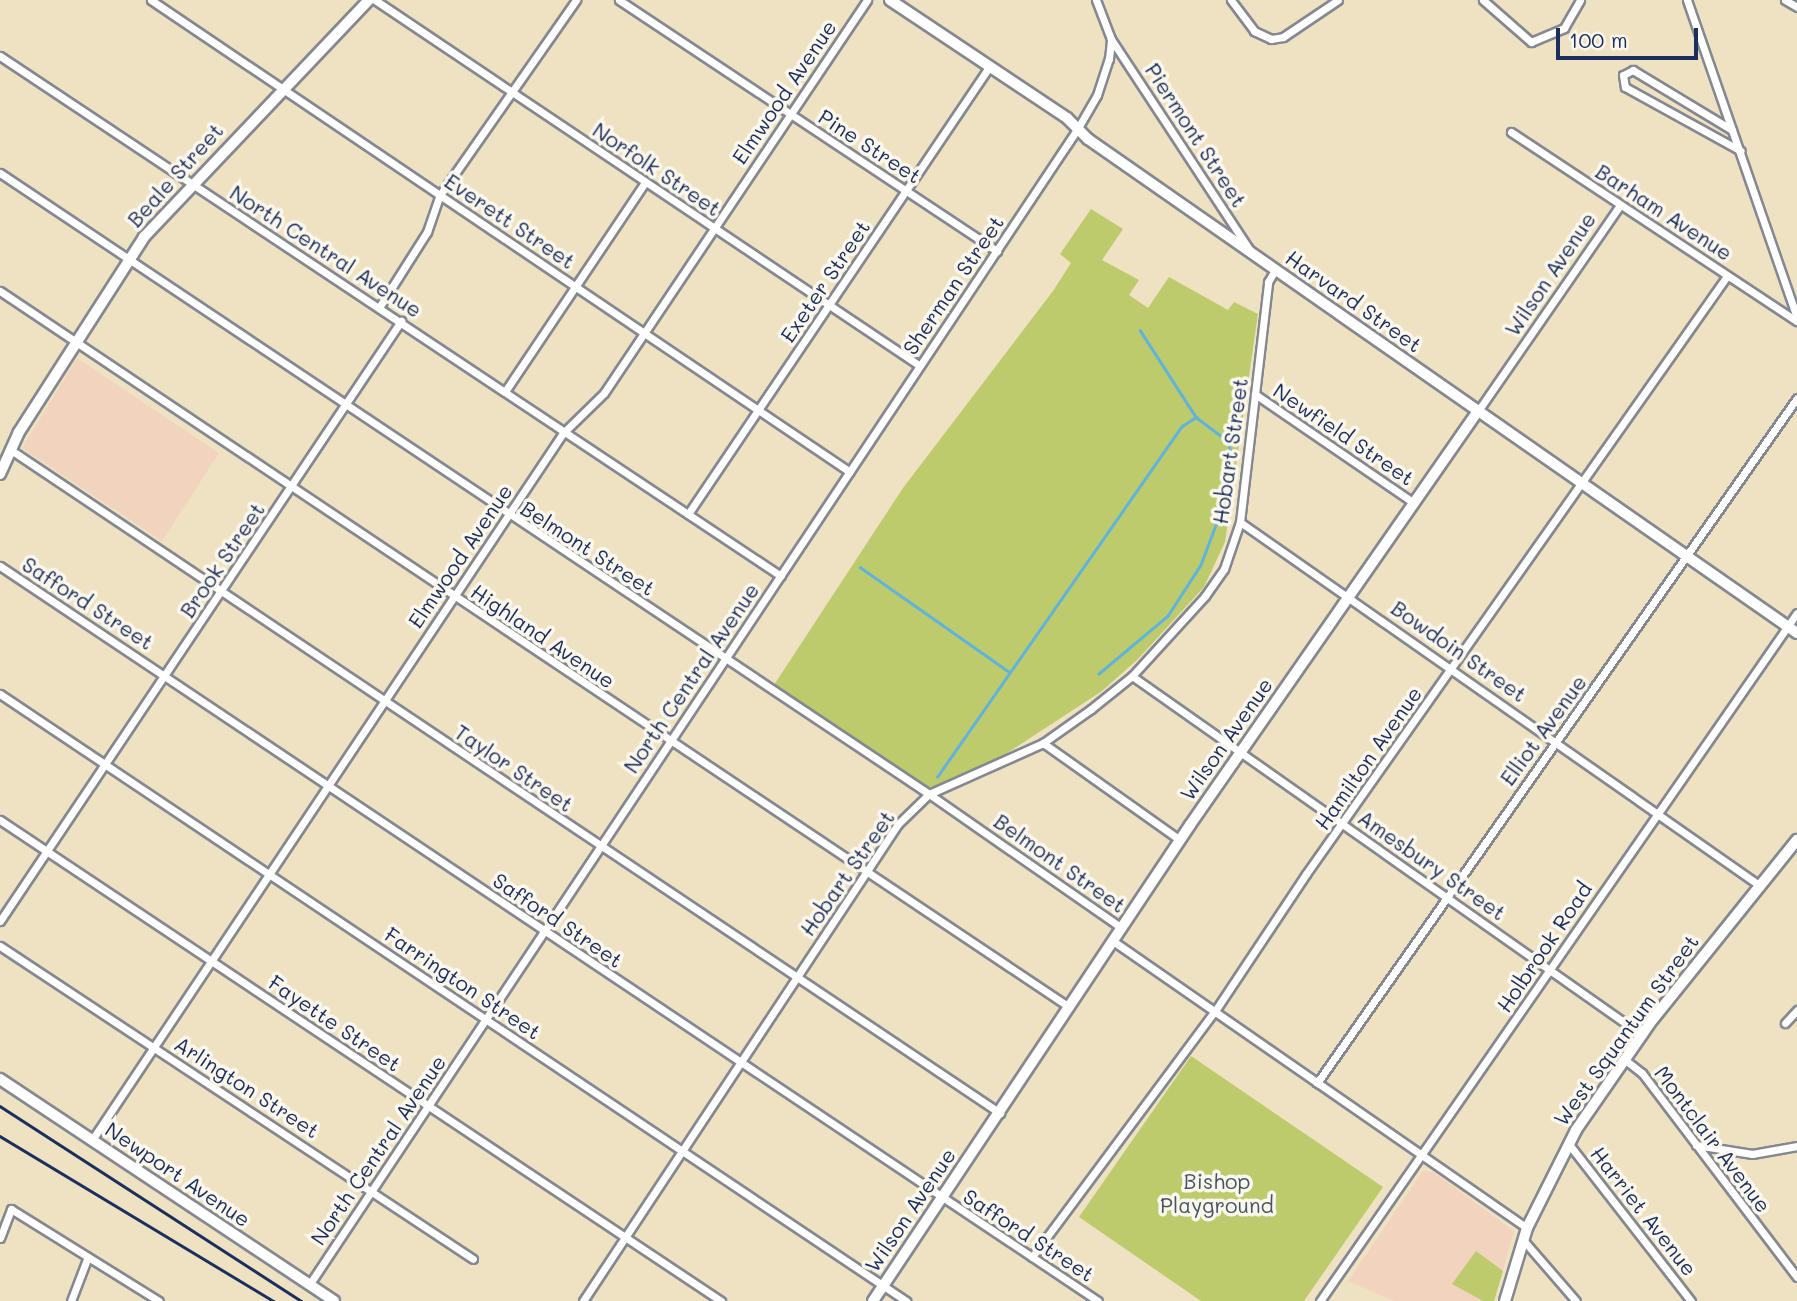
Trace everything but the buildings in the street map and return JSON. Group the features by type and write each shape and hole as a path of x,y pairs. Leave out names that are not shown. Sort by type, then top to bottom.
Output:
{"main road":[{"name":"Beale Street","path":"0,474 11,450 75,342 127,261 192,183 369,0"},
{"name":"West Squantum Street","path":"1506,1301 1527,1228 1569,1143 1642,1035 1797,840"},
{"name":"Newport Avenue","path":"0,1079 334,1301"}],"street":[{"name":"Everett Street","path":"151,0 850,472"},
{"name":"Norfolk Street","path":"375,0 920,366"},
{"path":"380,306 427,232 440,195 576,0"},
{"name":"Pine Street","path":"619,0 997,251"},
{"name":"Elmwood Avenue","path":"92,1140 563,433 604,393 867,0"},
{"name":"Harvard Street","path":"890,0 1078,128 1275,270 1793,630"},
{"path":"1096,0 1111,39"},
{"path":"1231,0 1254,31 1271,39 1283,37 1338,0"},
{"path":"1483,0 1531,42 1555,35 1580,0"},
{"path":"1687,0 1797,320"},
{"path":"1785,0 1797,7"},
{"name":"Sherman Street","path":"781,576 1078,128 1097,95 1111,39"},
{"name":"Piermont Street","path":"1111,39 1251,252"},
{"name":"North Central Avenue","path":"0,56 380,306 506,390 563,433 781,576 309,1285"},
{"name":"Exeter Street","path":"688,514 761,411 989,67"},
{"path":"1733,130 1633,70 1623,75 1625,87 1741,151"},
{"name":"Barham Avenue","path":"1511,132 1797,320"},
{"name":"Belmont Street","path":"0,173 508,516 929,794 1122,928"},
{"path":"506,390 645,182"},
{"name":"Wilson Avenue","path":"873,1301 1180,840 1620,205"},
{"name":"Hobart Street","path":"583,1301 898,824 929,794 1043,743 1132,676 1205,596 1224,569 1240,522 1268,282 1275,270"},
{"name":"Hamilton Avenue","path":"1032,1257 1214,1011 1727,276"},
{"name":"Highland Avenue","path":"0,291 290,489 1069,1007"},
{"name":"Brook Street","path":"0,921 49,852 401,321"},
{"name":"Newfield Street","path":"1255,394 1414,503"},
{"name":"Elliot Avenue","path":"1317,1083 1797,398"},
{"name":"Taylor Street","path":"11,450 1000,1113"},
{"name":"Bowdoin Street","path":"1240,522 1759,885"},
{"name":"Safford Street","path":"0,566 544,933 1098,1301"},
{"name":"Holbrook Road","path":"1320,1301 1659,813 1793,630 1797,613"},
{"name":"Amesbury Street","path":"1132,676 1642,1035"},
{"name":"Farrington Street","path":"0,694 906,1301"},
{"path":"1043,743 1180,840"},
{"name":"Fayette Street","path":"0,820 721,1301"},
{"name":"Belmont Street","path":"1113,941 1527,1228"},
{"name":"Arlington Street","path":"0,946 373,1190 473,1259"},
{"path":"1785,1023 1797,1010"},
{"name":"Montclair Avenue","path":"1624,1059 1642,1073 1797,1276"},
{"name":"Harriet Avenue","path":"1569,1143 1691,1301"},
{"path":"1696,1144 1752,1154 1797,1146"},
{"path":"0,1238 11,1209 87,1259 159,1301"},
{"path":"1524,1241 1576,1301"},
{"path":"71,1301 87,1259"}],"shaded area":[{"path":"77,358 219,453 162,541 22,448"},
{"path":"1423,1171 1433,1172 1514,1231 1494,1301 1394,1301 1348,1281"}],"green space":[{"path":"1091,209 1123,229 1102,260 1139,280 1129,295 1148,308 1169,277 1228,310 1234,302 1258,314 1225,542 1204,587 1138,659 1102,691 998,759 938,786 920,788 772,688 903,488 1053,291 1071,263 1060,254"},
{"name":"Bishop Playground","path":"1191,1056 1383,1187 1304,1301 1201,1301 1079,1217"},
{"path":"1476,1251 1503,1271 1494,1301 1483,1301 1452,1284"}],"waterway":[{"path":"1140,330 1196,417"},
{"path":"937,777 1182,426 1196,417 1229,442 1231,457 1224,504 1201,565 1168,616 1099,674"},
{"path":"860,567 1008,671"}],"railway":[{"path":"0,1106 302,1301"},
{"path":"0,1136 274,1301"}]}
